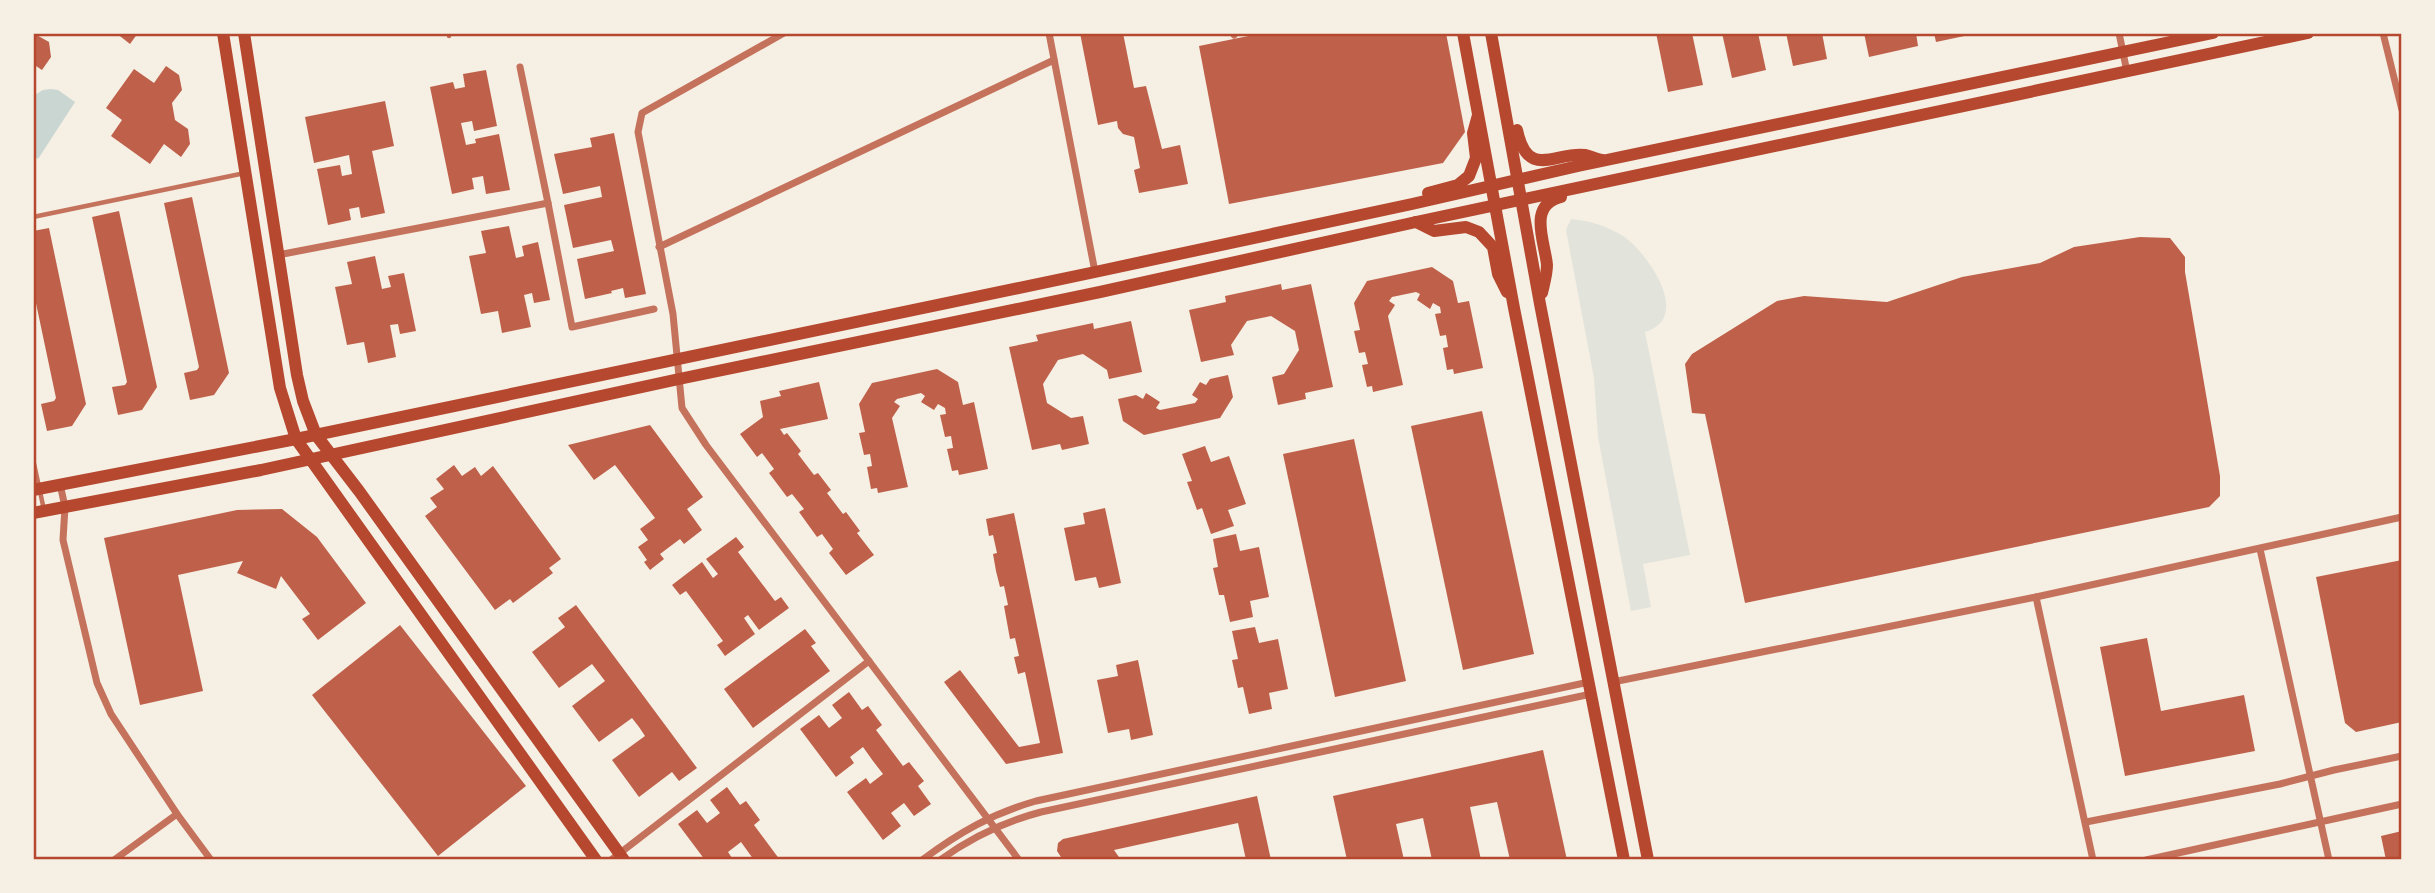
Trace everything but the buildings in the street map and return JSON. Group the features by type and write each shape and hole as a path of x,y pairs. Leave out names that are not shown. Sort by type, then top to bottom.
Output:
{"main road":[{"path":"223,33 280,388 296,439 596,860"},
{"path":"244,33 277,255 303,401 316,435 359,491 618,857"},
{"path":"1463,33 1514,308 1625,860"},
{"path":"1491,33 1540,304 1648,860"},
{"path":"36,489 316,435 1095,272 2213,33"},
{"path":"39,512 310,460 2308,33"},
{"path":"1506,106 1515,122 1520,144 1536,158 1545,162 1583,155 1605,161"},
{"path":"1412,204 1428,193 1458,185 1469,176 1476,158 1473,133 1479,111"},
{"path":"1540,304 1547,267 1540,222 1543,211 1548,203 1555,199 1581,193 1609,181"},
{"path":"1416,222 1434,231 1472,228 1487,239 1493,247 1498,274 1514,308"}],"street":[{"path":"784,33 642,113 638,132 673,314 682,408 1019,860"},
{"path":"1049,33 1095,272"},
{"path":"2119,33 2127,72"},
{"path":"2383,33 2402,110"},
{"path":"659,247 1054,60"},
{"path":"520,67 572,327 654,309"},
{"path":"277,255 548,203"},
{"path":"60,484 65,507 63,540 97,683 111,714 211,860"},
{"path":"1614,682 2036,597 2402,517"},
{"path":"2260,549 2329,860"},
{"path":"2036,597 2093,860"},
{"path":"618,857 869,661"},
{"path":"922,860 965,830 988,818 1036,801 1590,688"},
{"path":"940,860 964,842 995,827 1041,812 1590,688"},
{"path":"2086,822 2402,756"},
{"path":"2146,860 2402,804"},
{"path":"114,860 177,814"}],"lane":[{"path":"33,218 246,173"},
{"path":"33,459 39,512"}],"shaded area":[{"path":"51,89 58,90 75,102 38,159 33,156 33,96"},
{"path":"1571,219 1605,227 1633,244 1654,270 1666,300 1665,313 1659,325 1645,332 1690,555 1643,564 1651,607 1631,611 1598,437 1594,378 1566,230"}]}
